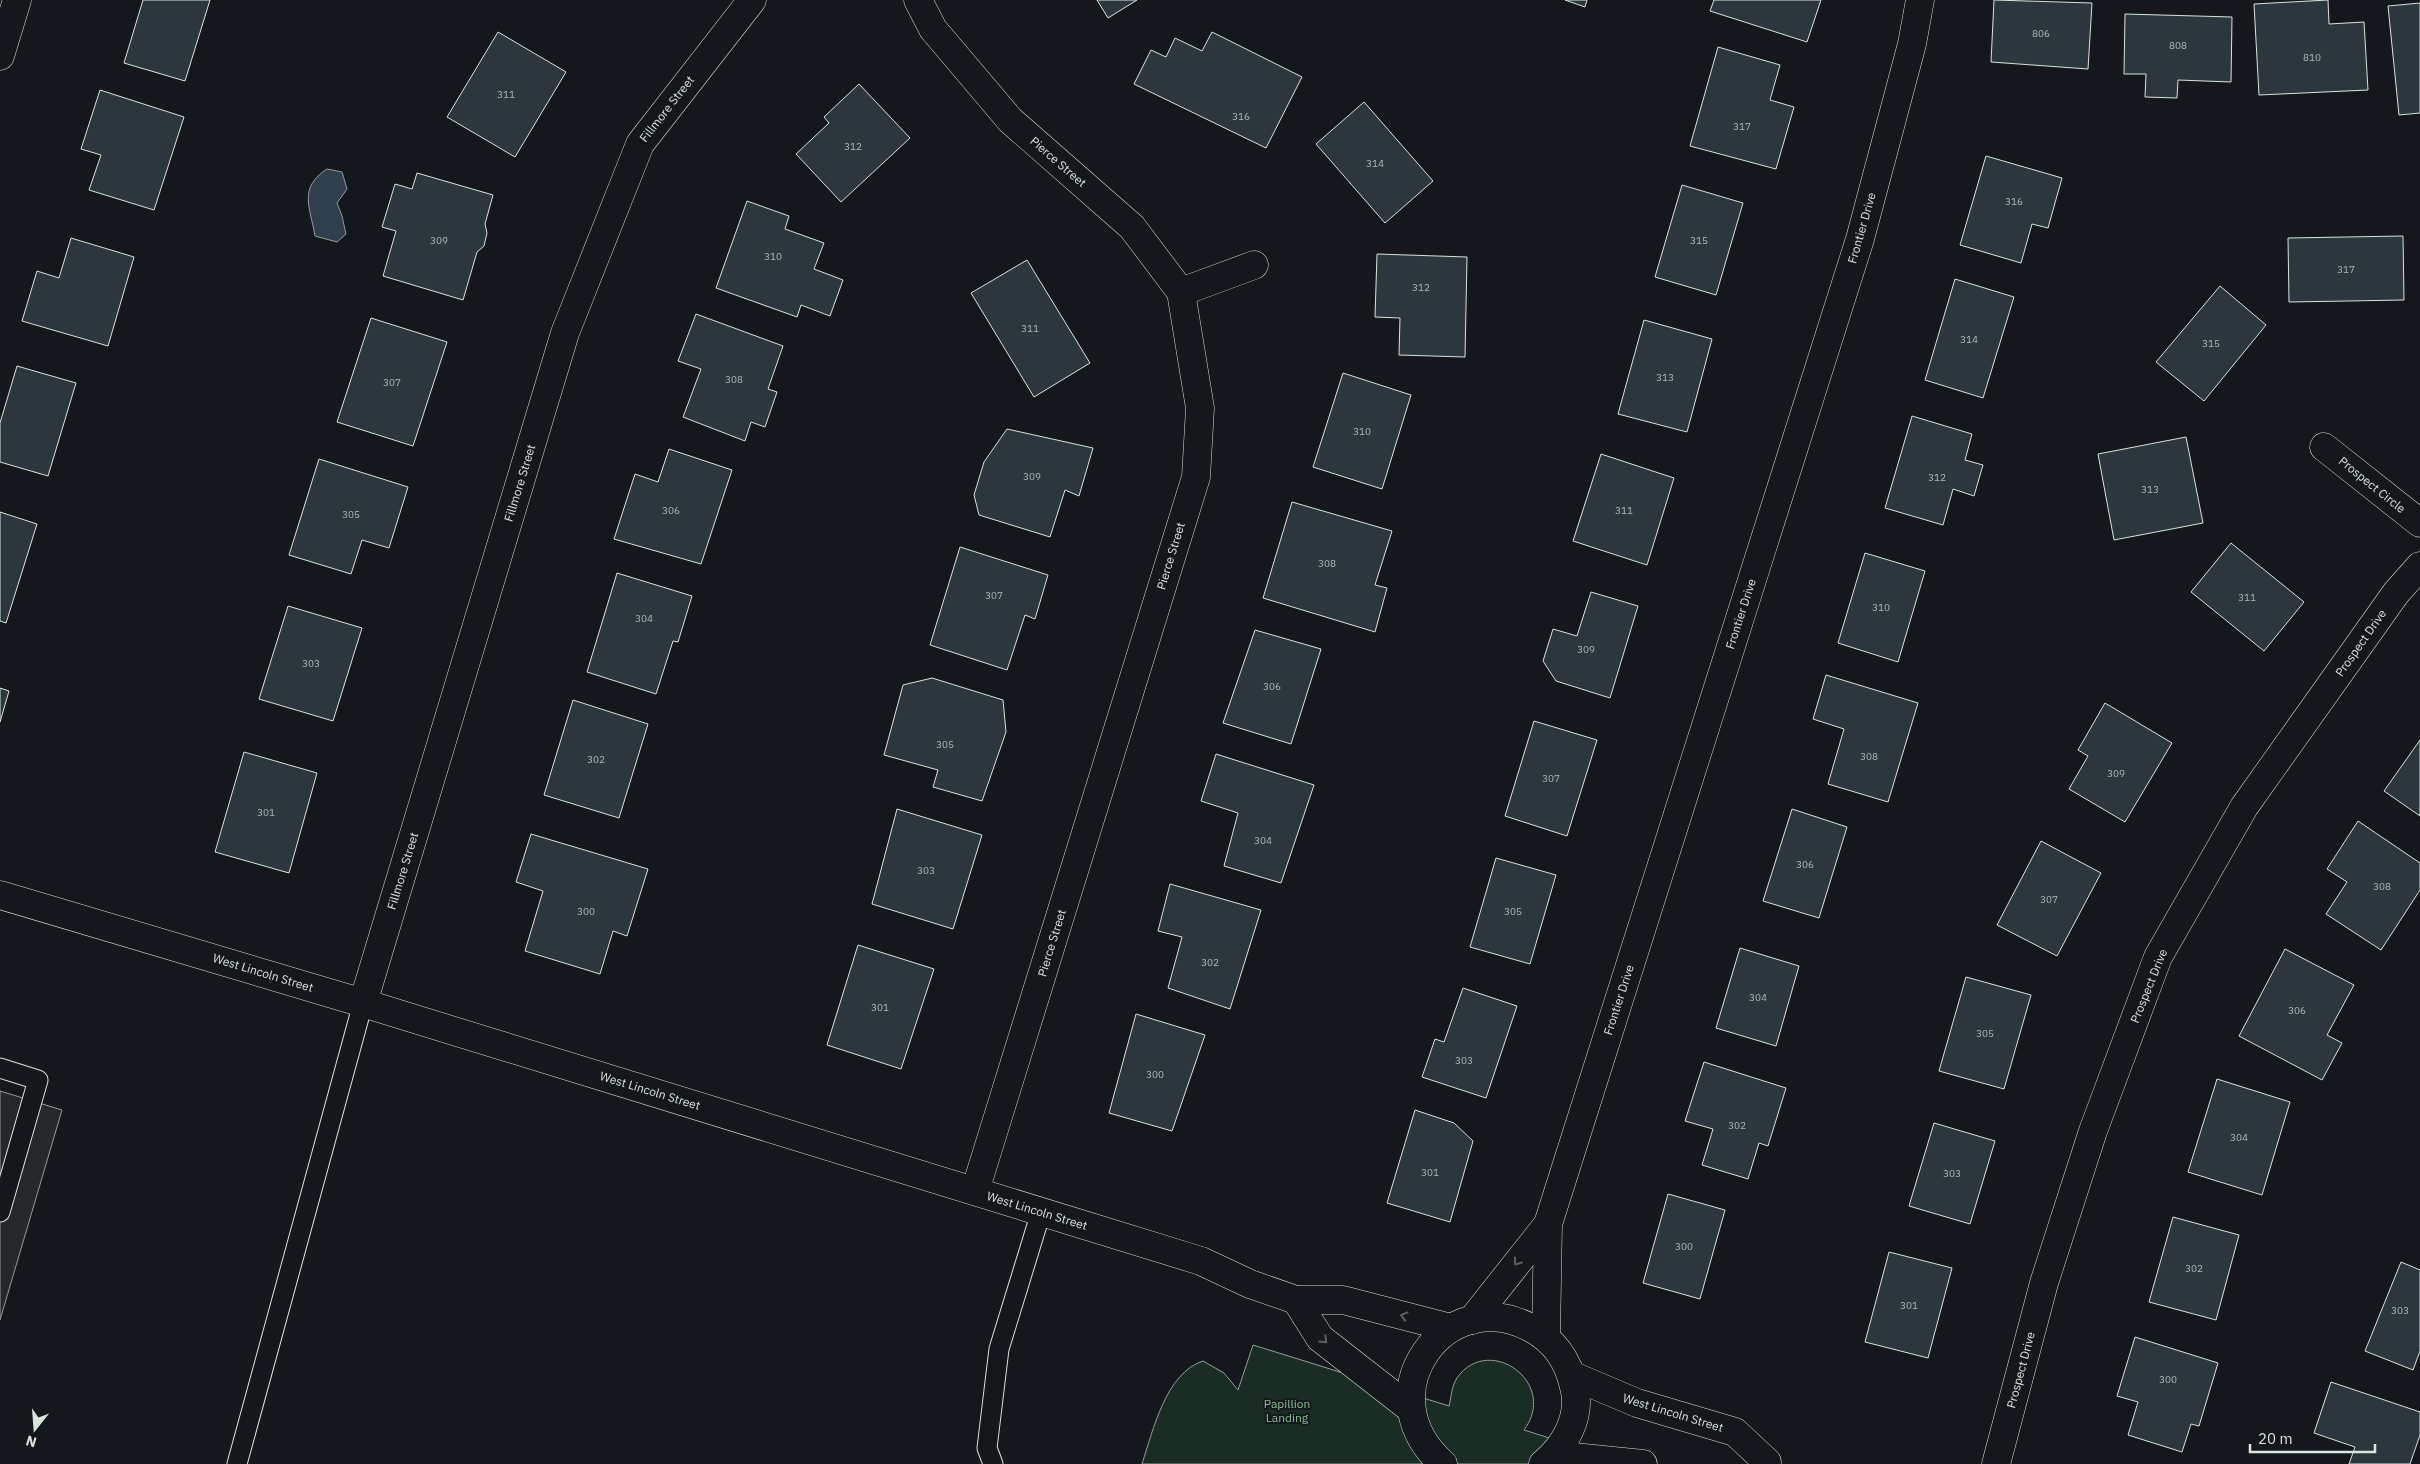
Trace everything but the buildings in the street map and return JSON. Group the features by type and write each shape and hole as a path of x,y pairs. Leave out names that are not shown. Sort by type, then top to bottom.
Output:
{"street":[{"path":"0,56 17,0"},
{"name":"Fillmore Street","path":"363,1003 565,333 640,144 752,0"},
{"name":"Pierce Street","path":"918,0 933,28 1010,120 1132,227 1181,292 1200,408 1196,477 975,1192"},
{"name":"Frontier Drive","path":"1546,1336 1548,1224 1860,239 1912,44 1920,0"},
{"path":"1181,292 1254,264"},
{"name":"Prospect Circle","path":"2324,447 2420,523"},
{"name":"Prospect Drive","path":"1996,1464 2047,1274 2093,1132 2158,957 2244,807 2396,593 2420,566"},
{"name":"West Lincoln Street","path":"0,895 363,1003 1041,1212 1201,1262 1250,1284 1296,1300 1343,1300 1462,1324"},
{"name":"Frontier Drive","path":"1439,1462 1430,1453 1417,1433 1411,1409 1411,1385 1419,1362 1432,1343 1462,1324 1548,1224"},
{"path":"1296,1300 1320,1338 1411,1409"},
{"path":"1462,1324 1496,1317 1519,1322 1546,1336 1557,1348 1571,1375 1575,1390 1575,1414 1567,1436 1549,1460"},
{"name":"West Lincoln Street","path":"1571,1375 1637,1403 1735,1432 1768,1463"},
{"path":"1549,1460 1643,1464"}],"lane":[{"path":"237,1464 363,1003"},
{"path":"0,1068 38,1080 0,1212"},
{"path":"993,1464 987,1448 999,1349 1041,1212"}],"green space":[{"name":"Papillion Landing","path":"1253,1345 1449,1406 1453,1386 1460,1374 1474,1364 1489,1360 1504,1363 1517,1370 1527,1382 1533,1396 1532,1413 1524,1430 1632,1464 1142,1464 1156,1420 1170,1390 1179,1377 1190,1367 1203,1361 1224,1373 1238,1390"}],"shaded area":[{"path":"0,1091 62,1110 0,1320"}],"water":[{"path":"327,169 342,172 347,189 337,203 346,234 337,242 315,236 309,207 309,191 312,183"}]}
